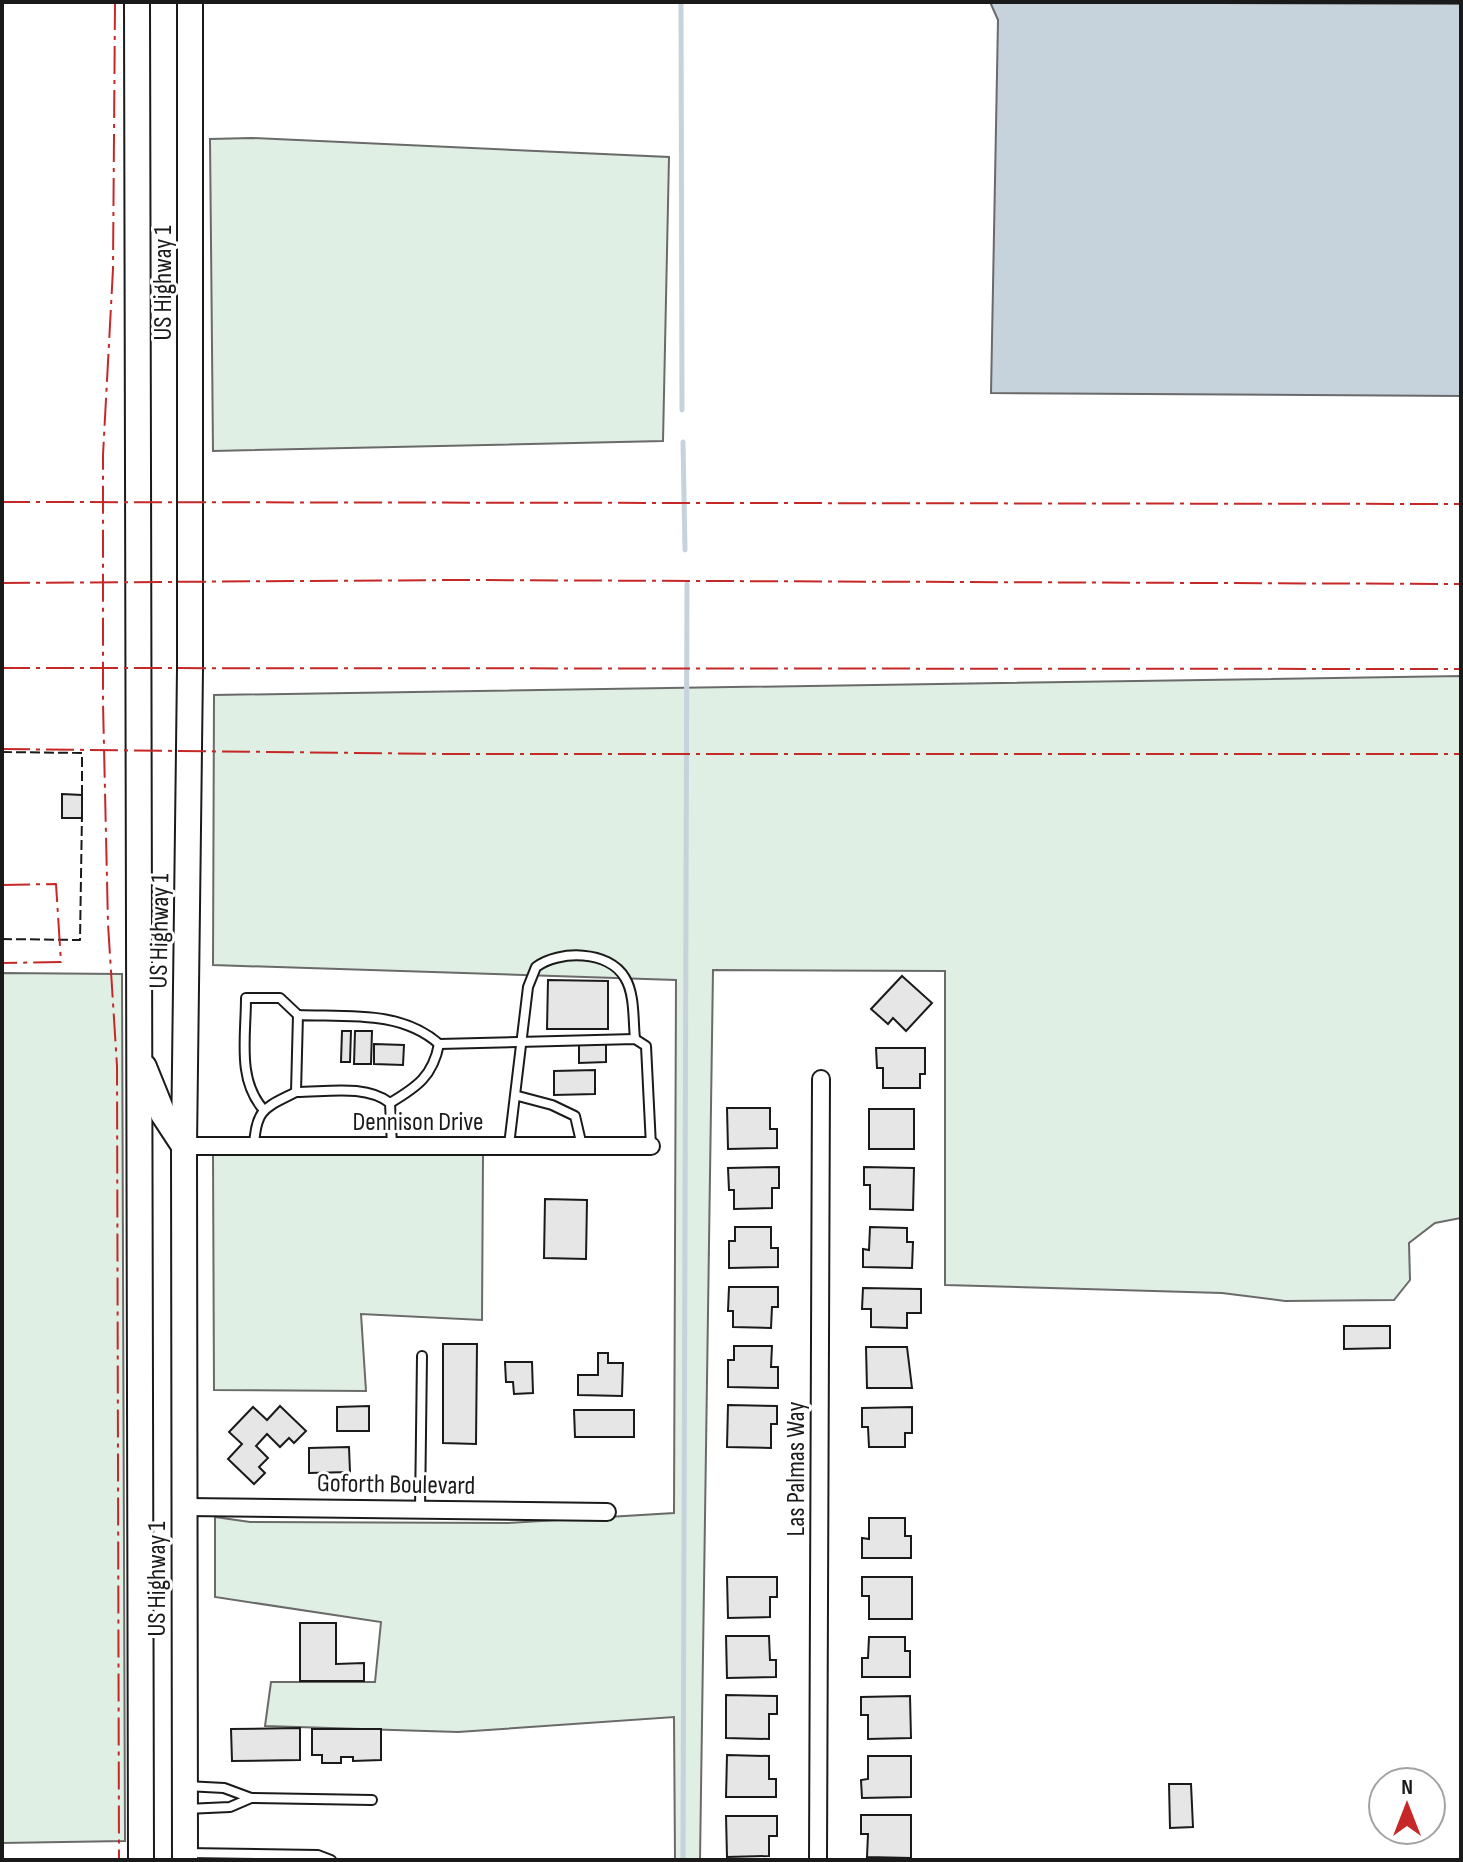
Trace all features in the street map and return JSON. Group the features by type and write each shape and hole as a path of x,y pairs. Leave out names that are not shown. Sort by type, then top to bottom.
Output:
{"main road":[{"name":"US Highway 1","path":"137,2 141,1860"},
{"name":"US Highway 1","path":"185,1857 184,1146 190,669 190,2"},
{"path":"140,1058 163,1114 184,1146"}],"street":[{"name":"Las Palmas Way","path":"818,1860 821,1079"},
{"name":"Dennison Drive","path":"184,1146 651,1146"},
{"name":"Goforth Boulevard","path":"185,1507 607,1512"}],"lane":[{"path":"509,1146 518,1096 528,987 536,967 563,954 603,962 625,976 635,1039"},
{"path":"263,1109 249,1092 246,1077 246,998 280,998 298,1015 388,1019 424,1031 439,1044 635,1039 646,1046 651,1146"},
{"path":"296,1092 298,1015"},
{"path":"390,1103 428,1077 435,1065 439,1044"},
{"path":"254,1146 255,1124 263,1109 296,1092 364,1091 381,1096 390,1103 392,1146"},
{"path":"518,1096 552,1105 575,1116 582,1146"},
{"path":"420,1510 422,1356"},
{"path":"185,1798 224,1788 251,1798 372,1800"},
{"path":"185,1798 230,1807 251,1798"},
{"path":"185,1857 318,1855 331,1860"}],"green space":[{"path":"252,138 669,157 663,441 213,451 210,139"},
{"path":"1461,676 1461,1218 1435,1223 1409,1243 1410,1280 1394,1300 1285,1301 1222,1293 945,1285 945,971 713,970 700,1860 675,1860 674,1717 458,1732 265,1726 271,1682 375,1682 381,1622 215,1597 215,1517 250,1522 508,1523 674,1513 676,980 213,965 214,695"},
{"path":"2,973 122,974 125,1841 2,1843"},
{"path":"213,1153 483,1155 482,1320 361,1314 366,1391 214,1390"}],"shaded area":[{"path":"990,2 1461,4 1461,396 991,393 998,20"}],"building":[{"path":"62,794 82,795 82,818 62,818"},
{"path":"902,976 932,1003 906,1031 893,1018 888,1024 871,1009"},
{"path":"548,980 608,981 608,1029 547,1029"},
{"path":"342,1031 351,1031 350,1062 341,1062"},
{"path":"355,1031 372,1031 371,1064 354,1064"},
{"path":"606,1043 606,1062 579,1063 579,1044"},
{"path":"374,1044 404,1045 403,1065 374,1064"},
{"path":"876,1048 925,1048 925,1074 920,1074 920,1088 883,1088 883,1068 877,1068"},
{"path":"595,1070 595,1094 554,1095 554,1071"},
{"path":"727,1108 770,1108 770,1129 777,1129 777,1148 728,1149"},
{"path":"869,1109 914,1109 914,1149 869,1149"},
{"path":"779,1167 779,1188 772,1188 772,1208 734,1209 734,1190 729,1190 728,1168"},
{"path":"864,1167 914,1168 913,1210 870,1209 870,1185 864,1185"},
{"path":"545,1199 587,1200 586,1259 544,1258"},
{"path":"735,1227 771,1227 771,1248 778,1248 778,1267 729,1268 729,1241 735,1241"},
{"path":"870,1227 907,1228 907,1242 913,1242 912,1268 863,1267 863,1249 869,1250"},
{"path":"729,1287 778,1287 778,1307 772,1307 771,1328 733,1327 733,1311 728,1311"},
{"path":"863,1288 921,1289 921,1313 907,1313 907,1328 871,1327 871,1309 862,1309"},
{"path":"1344,1326 1390,1326 1390,1348 1344,1349"},
{"path":"443,1344 477,1344 476,1444 443,1443"},
{"path":"734,1346 772,1346 771,1367 778,1367 778,1388 728,1387 728,1360 734,1360"},
{"path":"866,1347 907,1347 912,1388 867,1388"},
{"path":"598,1353 608,1353 608,1363 623,1363 622,1396 578,1395 578,1375 598,1375"},
{"path":"505,1362 532,1362 533,1393 514,1394 513,1382 506,1382"},
{"path":"728,1405 777,1406 777,1424 771,1424 771,1448 727,1447"},
{"path":"280,1406 306,1431 294,1443 289,1438 280,1447 267,1434 256,1446 268,1458 259,1467 265,1473 254,1484 228,1459 242,1444 229,1432 253,1407 267,1420"},
{"path":"369,1406 369,1431 337,1431 337,1407"},
{"path":"912,1407 912,1433 905,1433 905,1447 869,1447 868,1427 862,1427 862,1408"},
{"path":"574,1410 634,1410 634,1437 575,1437"},
{"path":"349,1447 350,1472 309,1473 309,1448"},
{"path":"869,1518 905,1518 905,1536 911,1536 911,1558 862,1558 862,1538 869,1539"},
{"path":"727,1577 777,1577 777,1597 770,1597 770,1617 728,1618"},
{"path":"862,1577 912,1577 912,1619 869,1619 869,1596 862,1596"},
{"path":"300,1623 336,1623 336,1664 364,1663 364,1681 300,1681"},
{"path":"726,1636 769,1636 770,1660 776,1660 776,1677 727,1678"},
{"path":"869,1637 905,1637 905,1651 910,1651 910,1677 862,1677 862,1658 868,1658"},
{"path":"726,1695 777,1696 777,1714 769,1714 769,1739 726,1738"},
{"path":"910,1696 911,1738 868,1739 868,1715 861,1715 861,1697"},
{"path":"300,1728 300,1760 232,1761 231,1729"},
{"path":"312,1729 381,1729 381,1760 353,1761 353,1757 341,1757 341,1763 322,1763 322,1755 312,1755"},
{"path":"727,1755 769,1756 769,1779 776,1779 776,1797 726,1797"},
{"path":"868,1756 911,1756 911,1797 862,1798 861,1780 868,1779"},
{"path":"1169,1784 1191,1784 1193,1827 1170,1828"},
{"path":"861,1815 911,1815 911,1858 867,1857 868,1834 861,1834"},
{"path":"726,1816 777,1816 777,1836 769,1836 769,1856 727,1857"}],"waterway":[{"path":"681,2 682,410"},
{"path":"683,442 685,550"},
{"path":"683,1860 687,584"}],"fence":[{"path":"2,752 82,753 82,801"},
{"path":"2,939 80,940 82,813"}],"power":[{"path":"115,2 113,269 103,455 103,703 108,924 117,1066 119,1860"},
{"path":"2,502 1461,504"},
{"path":"2,583 458,580 1461,584"},
{"path":"2,668 1461,669"},
{"path":"2,749 452,754 1461,754"},
{"path":"2,885 56,884 61,962 2,963"}]}
